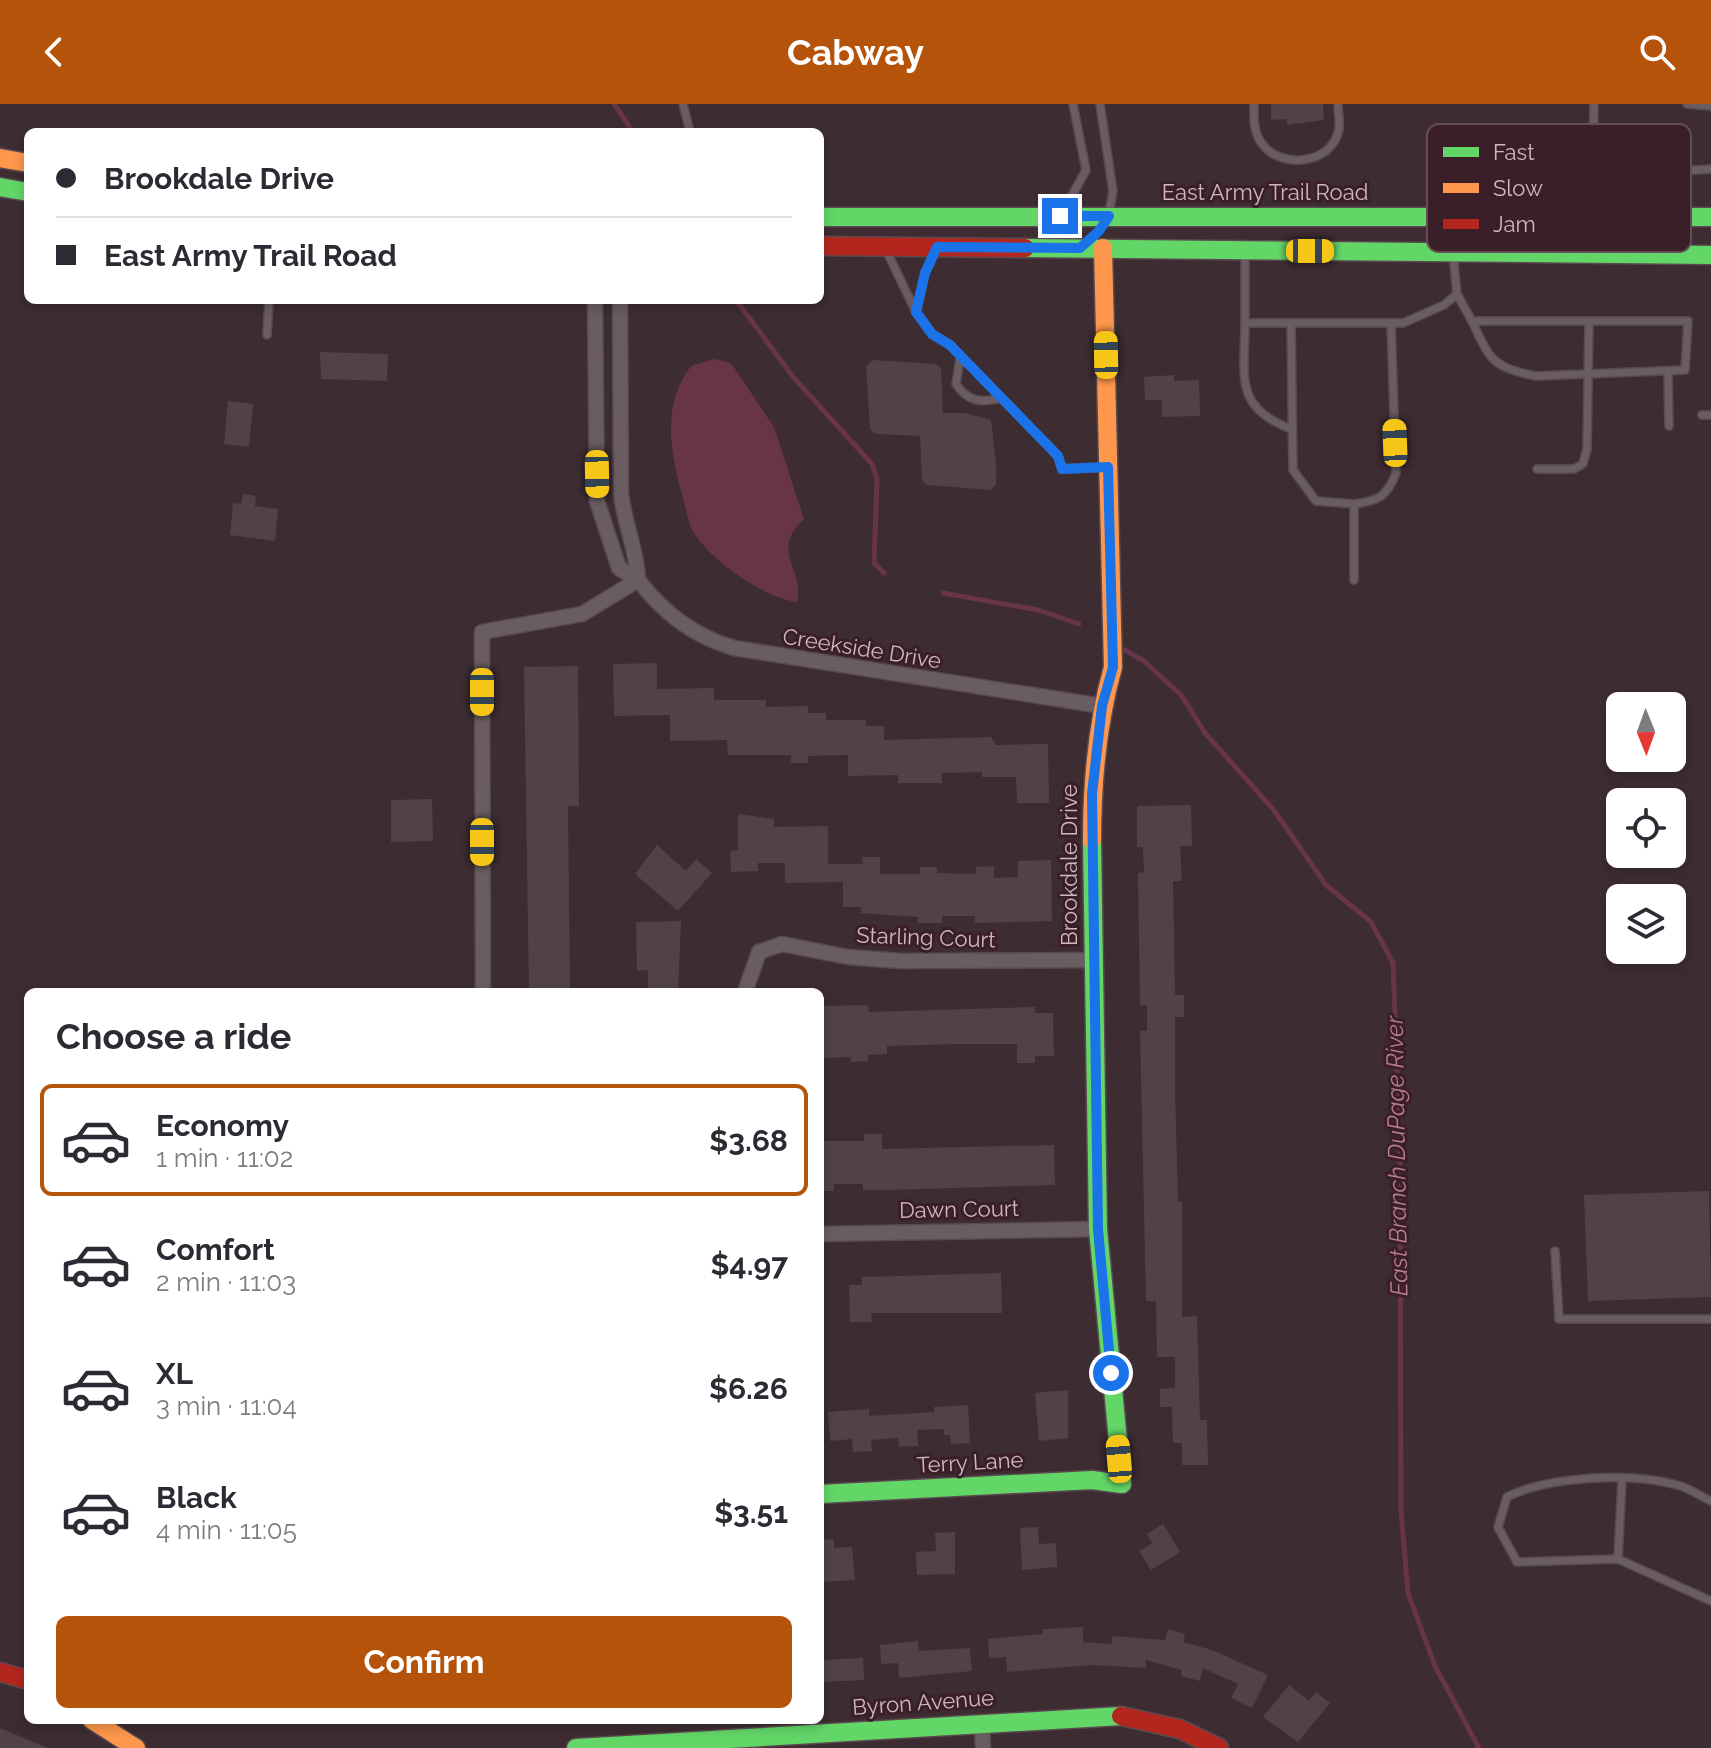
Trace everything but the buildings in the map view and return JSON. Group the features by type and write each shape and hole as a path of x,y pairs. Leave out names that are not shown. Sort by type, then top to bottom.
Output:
{"street":[{"path":"0,158 24,162"},
{"path":"0,187 24,191"},
{"path":"1080,248 1099,231 1109,216"},
{"name":"East Army Trail Road","path":"824,217 1427,216"},
{"name":"East Army Trail Road","path":"1691,217 1711,217"},
{"path":"824,246 1427,252"},
{"name":"Brookdale Drive","path":"1103,248 1113,667 1102,706 1092,794 1093,960 1098,1229 1122,1484"},
{"path":"1453,252 1711,255"},
{"name":"Creekside Drive","path":"595,304 597,501 601,518 619,568 638,580 654,601 682,625 712,641 734,648 1102,706"},
{"path":"483,988 482,632 582,614 638,580 637,557 624,517 620,304"},
{"path":"596,420 620,420"},
{"name":"Starling Court","path":"746,988 759,952 782,944 848,957 901,961 1093,960"},
{"name":"Dawn Court","path":"824,1234 1098,1229"},
{"name":"Terry Lane","path":"824,1494 1092,1480 1122,1484"},
{"path":"0,1672 24,1679"},
{"name":"Byron Avenue","path":"576,1748 757,1742 1075,1716 1137,1717 1186,1730 1219,1748"},
{"path":"982,1722 983,1748"},
{"path":"97,1724 128,1747"}],"lane":[{"path":"683,104 689,128"},
{"path":"1060,216 1086,170 1073,104"},
{"path":"1100,104 1113,191 1109,216"},
{"path":"1254,104 1255,127 1260,140 1281,158 1295,161 1309,160 1332,143 1339,131 1338,104"},
{"path":"1594,124 1594,104 1601,104"},
{"path":"1687,104 1711,106"},
{"path":"1691,170 1711,169"},
{"path":"884,246 916,312 932,334 1058,456 1062,469 1108,467"},
{"path":"916,312 925,273 937,247"},
{"path":"1245,250 1245,386 1263,419 1291,429"},
{"path":"1453,252 1457,294 1489,359 1514,372 1536,376 1685,370 1688,321 1472,321"},
{"path":"1245,323 1403,323 1444,305 1457,294"},
{"path":"267,335 269,304"},
{"path":"1537,469 1574,469 1583,464 1587,449 1589,322"},
{"path":"1291,323 1293,470 1316,501 1354,504 1378,500 1390,489 1396,473 1391,323"},
{"path":"960,358 956,384 963,394 986,402 1001,398"},
{"path":"1668,371 1669,426"},
{"path":"1354,504 1354,580"},
{"path":"1555,1251 1559,1319 1711,1319"},
{"path":"1711,1501 1676,1485 1622,1480 1556,1480 1525,1488 1507,1497 1498,1527 1517,1562 1618,1559 1711,1601"},
{"path":"1618,1559 1622,1480"}],"shaded area":[{"path":"714,359 731,363 774,427 804,519 789,541 790,560 797,579 797,602 770,594 739,576 711,553 690,524 672,450 672,415 681,381 691,366"}],"waterway":[{"name":"East Branch DuPage River","path":"614,104 630,128"},
{"name":"East Branch DuPage River","path":"739,304 794,378 872,464 877,479 874,563 884,573"},
{"name":"East Branch DuPage River","path":"943,593 1038,610 1079,624"},
{"name":"East Branch DuPage River","path":"1125,650 1144,661 1182,696 1205,733 1273,809 1326,885 1371,922 1393,963 1400,1146 1401,1511 1408,1593 1435,1666 1479,1748"}],"traffic: fast":[{"path":"0,187 24,191"},
{"path":"824,217 1427,217"},
{"path":"1691,217 1711,217"},
{"path":"1025,248 1711,255"},
{"path":"824,1494 1092,1480 1122,1484 1098,1229 1092,840"},
{"path":"576,1748 1121,1716"}],"traffic: slow":[{"path":"0,158 24,162"},
{"path":"1092,840 1096,753 1113,667 1103,248"},
{"path":"98,1724 136,1748"}],"traffic: jam":[{"path":"824,246 1025,248"},
{"path":"0,1672 24,1679"},
{"path":"1121,1716 1180,1729 1219,1748"}],"route":[{"path":"1060,216 1109,216 1099,231 1080,248 937,247 925,273 916,312 932,334 950,345 1058,456 1062,469 1108,467 1113,667 1102,706 1092,794 1098,1229 1111,1373"}]}
